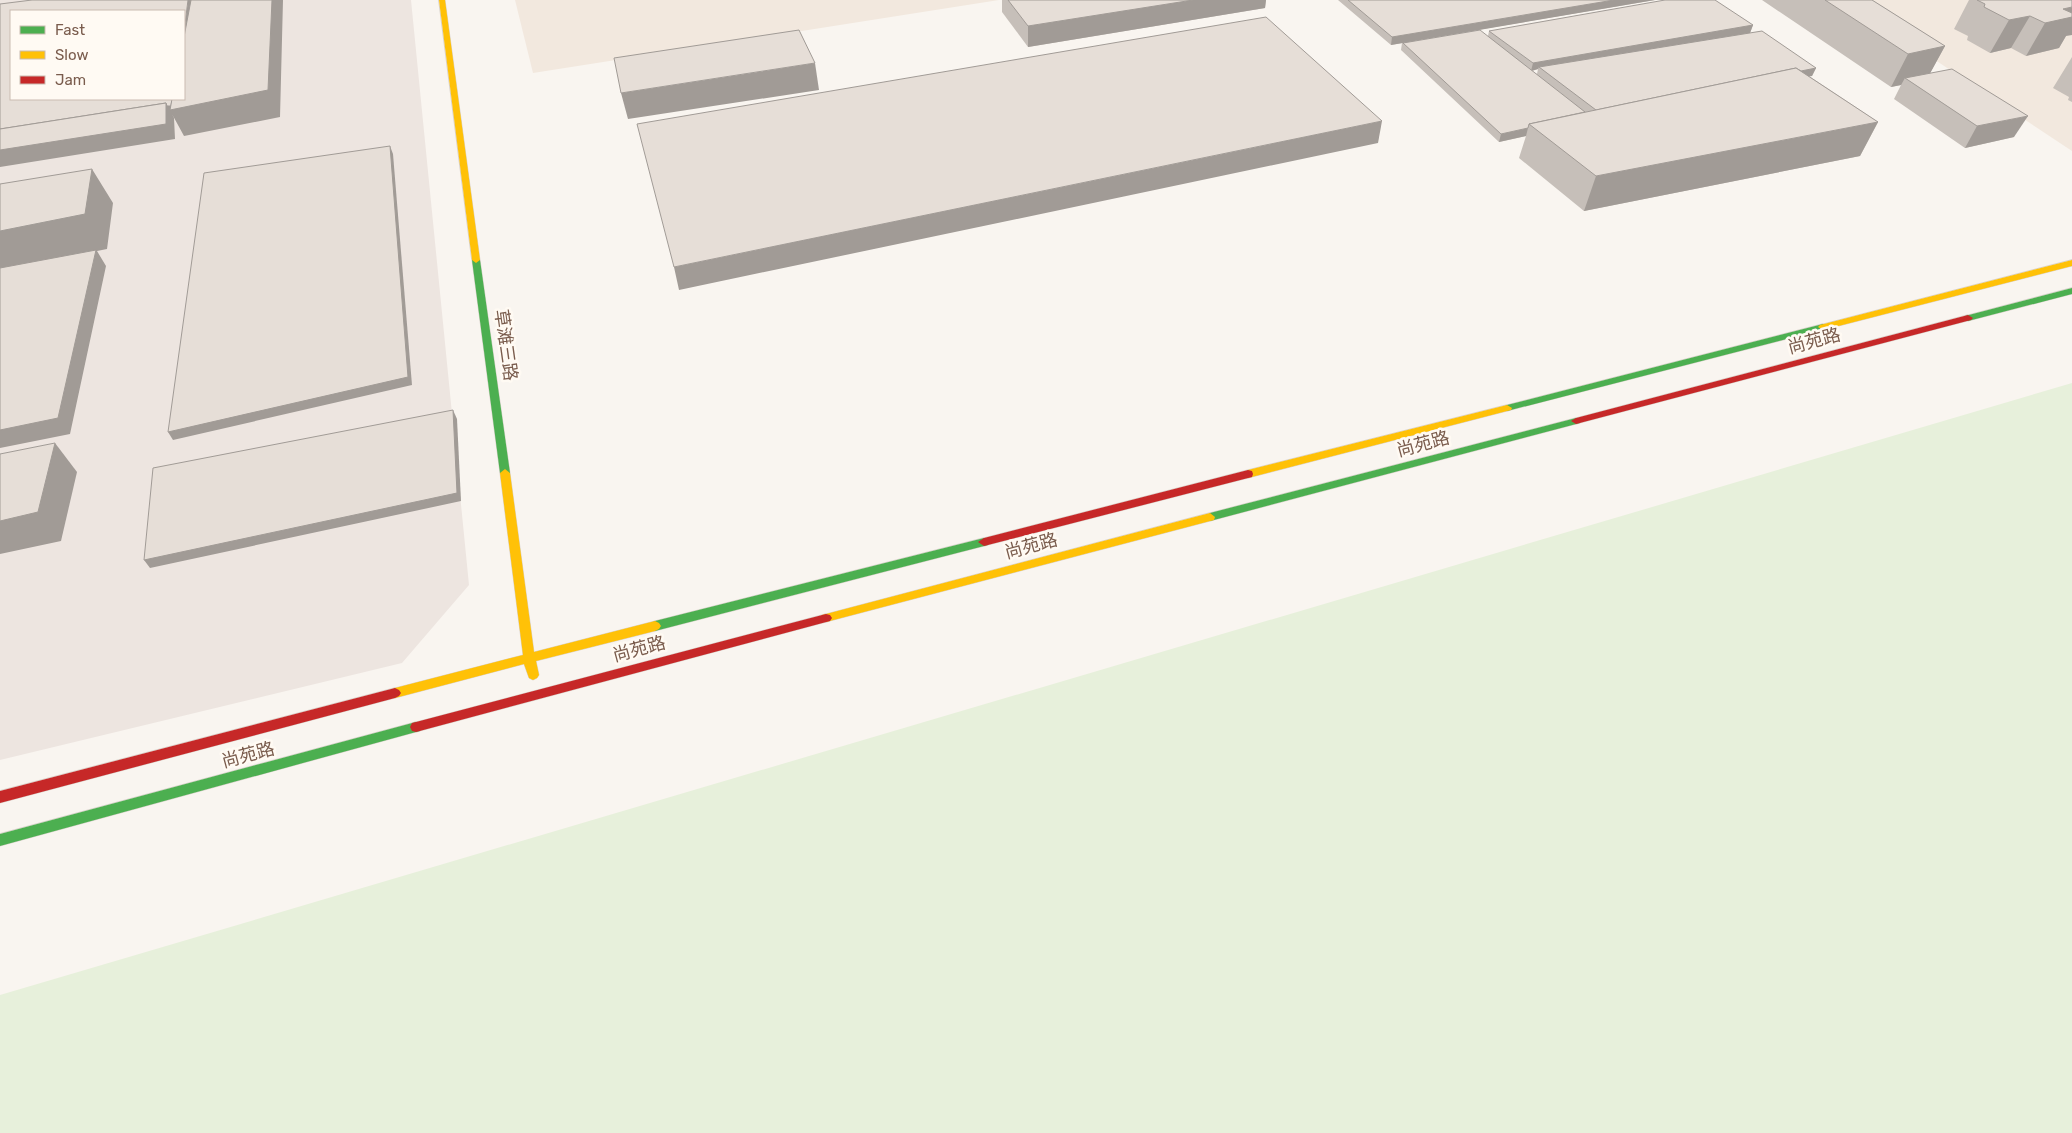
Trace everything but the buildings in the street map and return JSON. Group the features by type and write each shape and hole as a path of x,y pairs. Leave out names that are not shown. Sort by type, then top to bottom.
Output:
{"main road":[{"name":"草滩三路","path":"442,0 529,658 538,694"},
{"name":"尚苑路","path":"0,797 529,658 2072,262"},
{"name":"尚苑路","path":"0,840 538,694 2072,291"}],"shaded area":[{"path":"0,0 411,0 469,585 402,663 0,760"},
{"path":"515,0 999,0 533,73"},
{"path":"1845,0 2072,0 2072,151"}],"green space":[{"path":"2072,383 2072,1133 0,1133 0,995"}],"traffic: fast":[{"path":"476,260 505,473"},
{"path":"1968,318 2072,291"},
{"path":"1507,408 1823,327"},
{"path":"1210,517 1576,421"},
{"path":"655,626 984,542"},
{"path":"0,840 416,727"}],"traffic: slow":[{"path":"442,0 476,260"},
{"path":"1823,327 2072,263"},
{"path":"1248,474 1507,408"},
{"path":"505,473 529,658 533,675"},
{"path":"826,618 1210,517"},
{"path":"395,693 655,626"}],"traffic: jam":[{"path":"1576,421 1968,318"},
{"path":"984,542 1248,474"},
{"path":"416,727 826,618"},
{"path":"0,797 395,693"}]}
